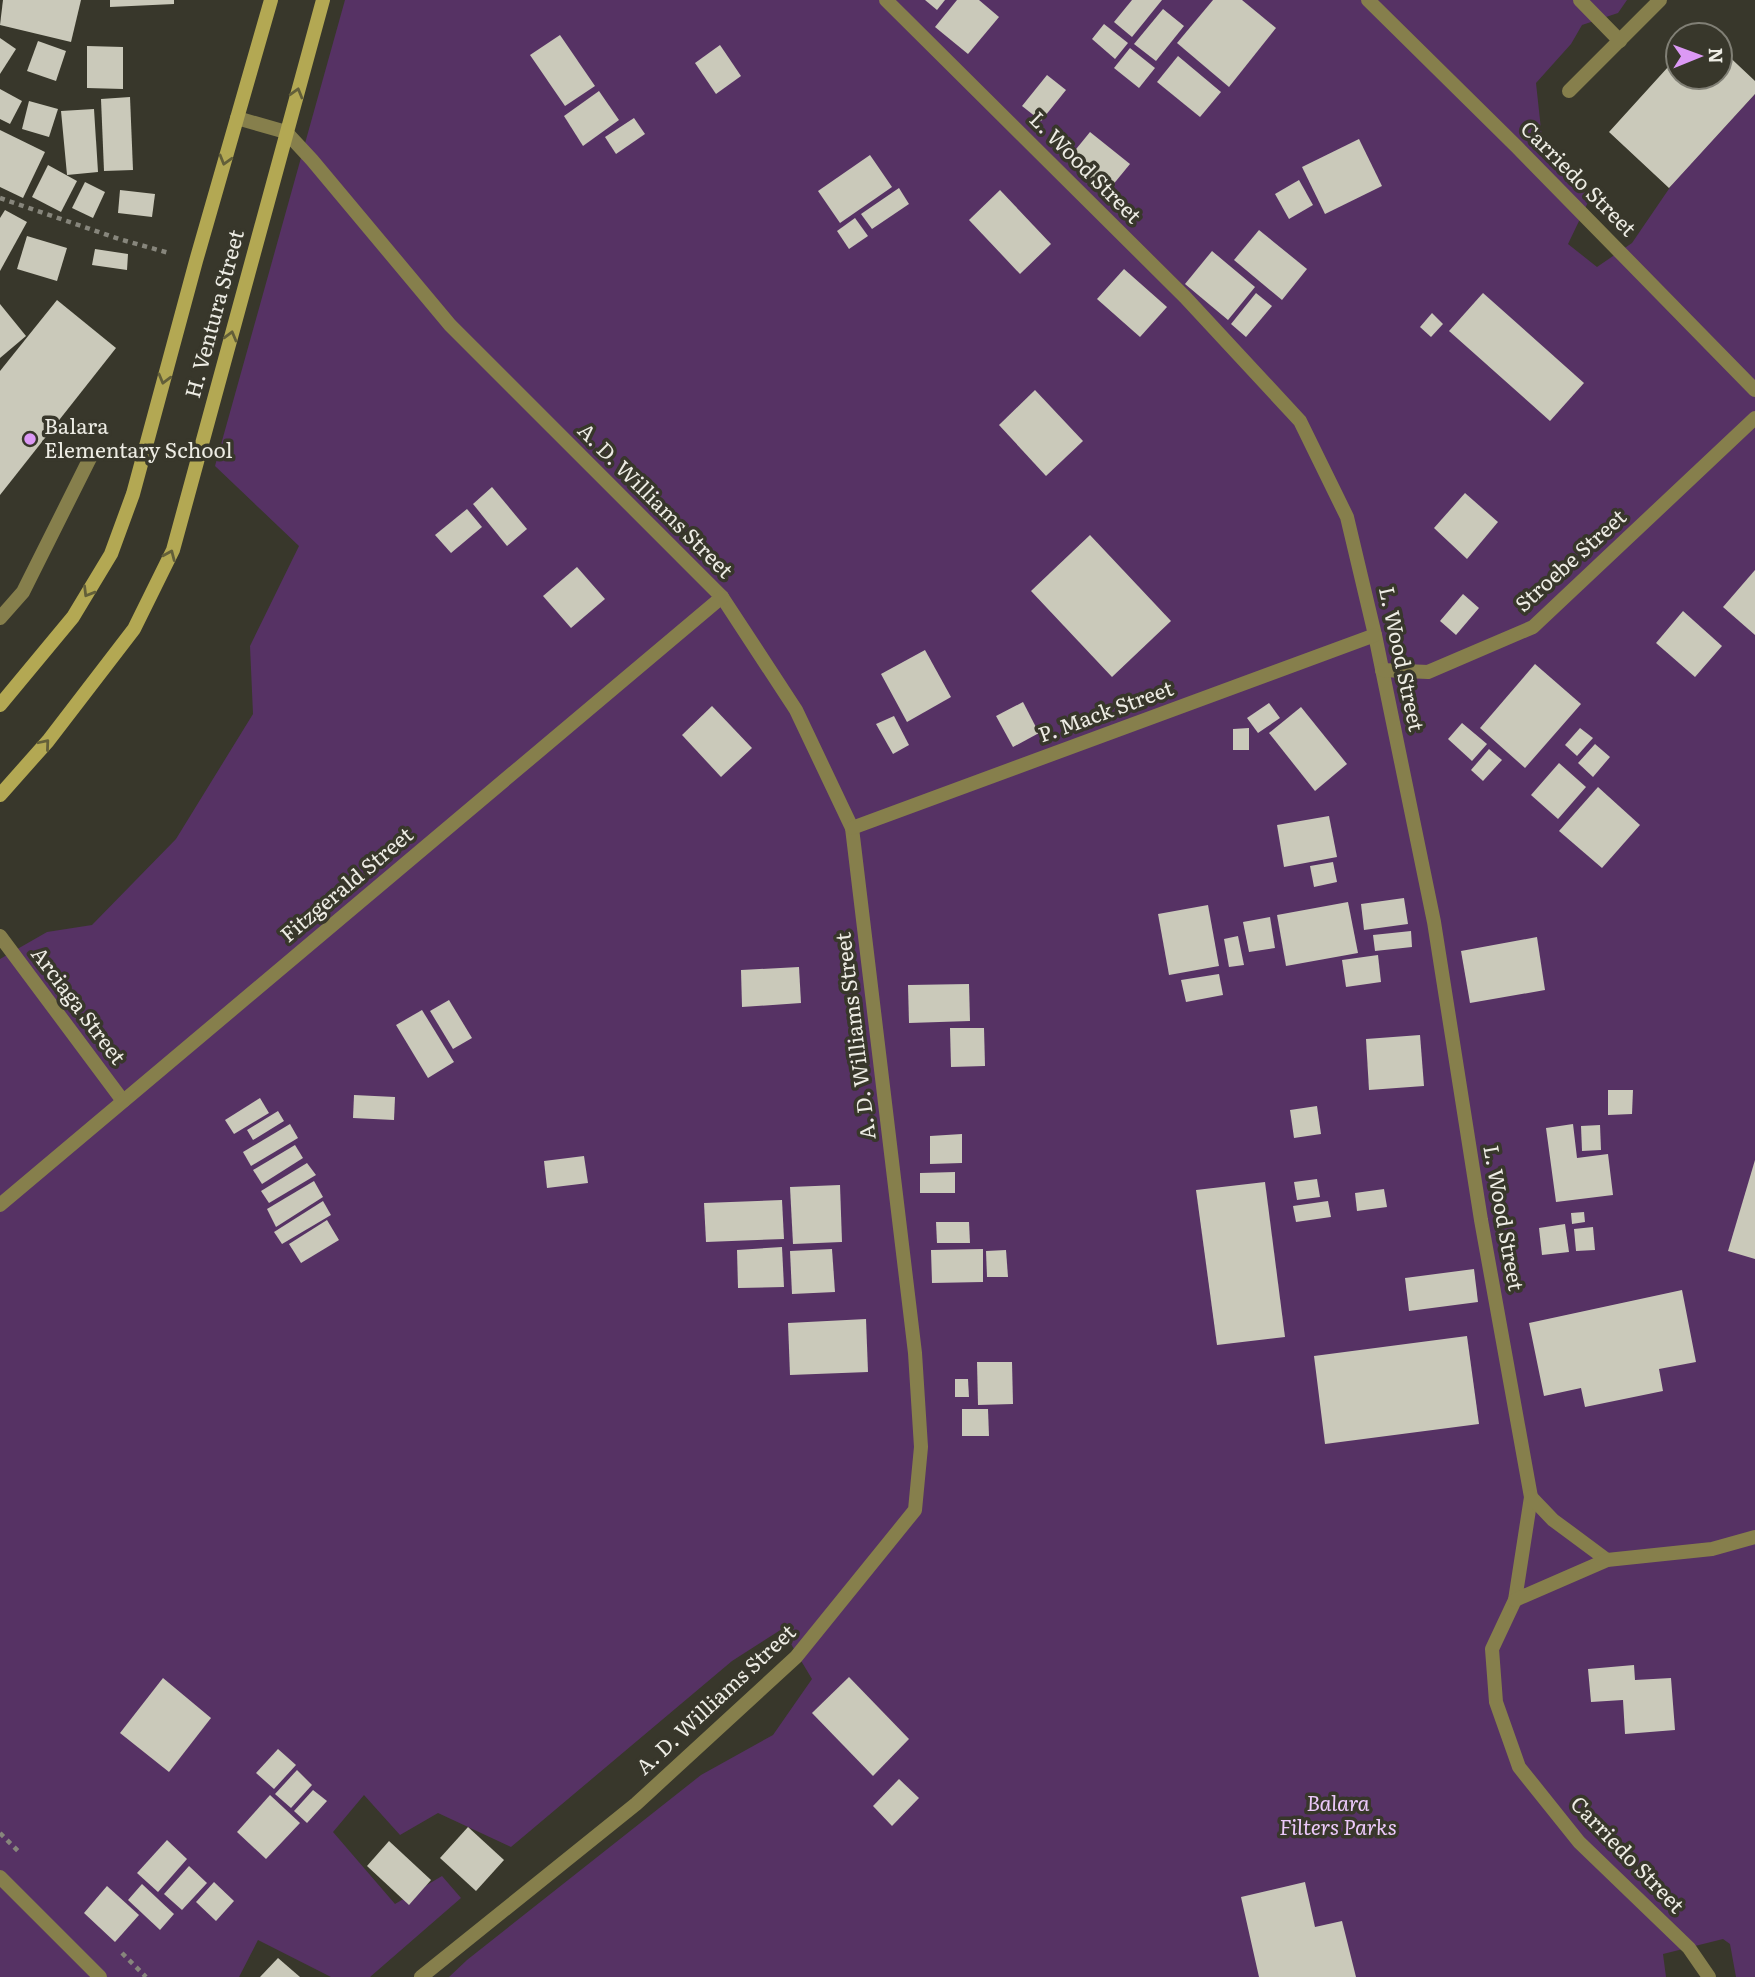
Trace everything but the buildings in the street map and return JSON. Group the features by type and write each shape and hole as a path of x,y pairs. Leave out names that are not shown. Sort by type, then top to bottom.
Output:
{"street":[{"name":"H. Ventura Street","path":"0,705 73,617 111,554 133,494 271,0"},
{"name":"H. Ventura Street","path":"0,796 48,741 134,629 173,550 323,0"},
{"name":"L. Wood Street","path":"886,0 1185,297 1300,421 1347,517 1375,635 1434,922 1481,1220 1531,1497 1515,1600"},
{"name":"Carriedo Street","path":"1368,0 1517,147 1755,390"},
{"path":"1580,0 1620,41"},
{"path":"1569,90 1660,0"},
{"path":"237,118 286,132"},
{"name":"A. D. Williams Street","path":"286,132 450,325 722,597 796,710 852,828 915,1353 921,1447 915,1510 796,1657 636,1804 421,1977"},
{"name":"Stroebe Street","path":"1382,670 1429,672 1533,627 1755,418"},
{"path":"0,618 23,592 92,454"},
{"name":"Fitzgerald Street","path":"0,1205 722,597"},
{"name":"P. Mack Street","path":"852,828 1375,635"},
{"name":"Arciaga Street","path":"0,936 123,1101"},
{"path":"1531,1497 1553,1520 1607,1560"},
{"path":"1515,1600 1607,1560 1712,1549 1755,1538"},
{"name":"Carriedo Street","path":"1515,1600 1492,1649 1496,1702 1519,1766 1579,1842 1689,1948 1709,1977"},
{"path":"0,1877 100,1977"}],"path":[{"path":"0,198 119,239 196,261"}],"green space":[{"name":"Balara Filters Parks","path":"345,0 1627,0 1618,13 1582,25 1571,44 1536,83 1544,157 1591,196 1568,244 1597,267 1632,243 1675,180 1755,94 1755,1977 1736,1977 1730,1944 1723,1939 1663,1954 1666,1977 449,1977 701,1775 773,1735 812,1679 782,1629 732,1661 511,1847 438,1813 400,1835 364,1795 333,1832 395,1904 442,1876 461,1898 370,1977 331,1977 258,1940 239,1977 0,1977 0,959 47,932 92,925 176,839 253,714 250,646 299,546 215,466"}],"place":[{"name":"Balara Elementary School","path":"30,439"}]}
